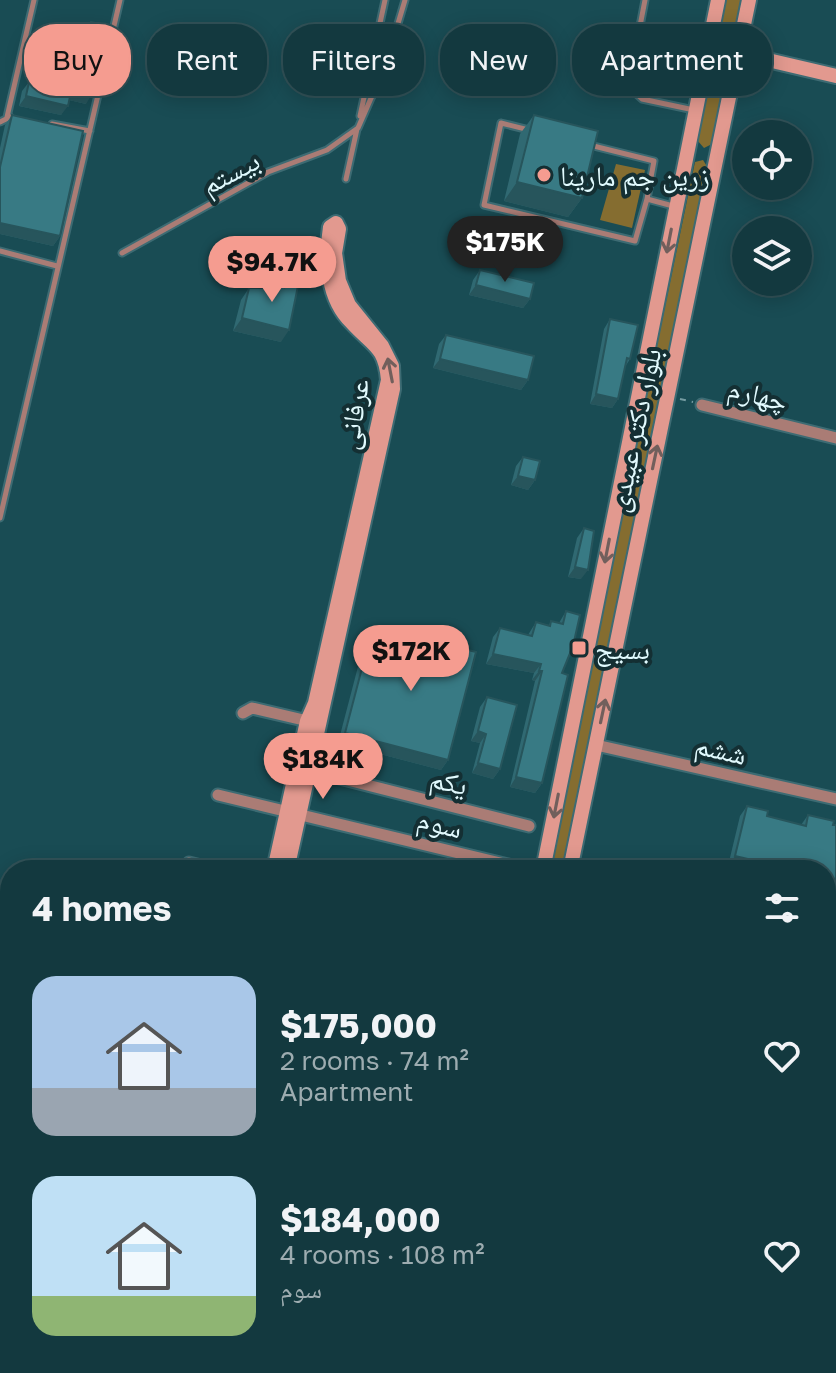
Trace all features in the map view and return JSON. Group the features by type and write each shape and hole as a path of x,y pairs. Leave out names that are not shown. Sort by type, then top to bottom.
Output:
{"main road":[{"name":"بلوار دکتر عبیدی","path":"545,860 718,0"},
{"name":"بلوار دکتر عبیدی","path":"744,24 749,0"},
{"path":"772,61 836,76"},
{"name":"بلوار دکتر عبیدی","path":"572,860 729,96"},
{"name":"عرفانی","path":"277,860 293,812 393,389 392,366 382,346 349,305 339,281 335,253 339,229 336,223 330,227 327,248 333,296 349,321 375,344 386,360 388,380 313,722"},
{"name":"عرفانی","path":"288,860 293,812"}],"street":[{"name":"چهارم","path":"702,405 836,438"},
{"path":"243,713 252,708 313,722"},
{"name":"ششم","path":"596,745 836,799"},
{"name":"یکم","path":"303,769 529,826"},
{"path":"218,795 293,812"},
{"name":"سوم","path":"293,812 488,860"}],"lane":[{"path":"0,122 7,117 34,0"},
{"path":"0,518 120,0"},
{"path":"346,179 385,0"},
{"path":"358,128 386,64 405,0"},
{"path":"645,0 631,73 631,89 642,99 696,110"},
{"path":"7,117 21,119"},
{"path":"501,123 654,161 647,199 635,241 484,205 501,123"},
{"path":"49,124 90,131"},
{"name":"بیستم","path":"122,253 268,172 327,150 358,128"},
{"path":"647,199 677,206"},
{"path":"0,251 57,266"}],"path":[{"name":"چهارم","path":"668,396 702,405"}],"shaded area":[{"path":"724,0 742,0 737,24 719,24"},
{"path":"705,96 723,96 714,143 704,148 697,140"},
{"path":"703,160 708,168 566,860 550,860 695,162"},
{"path":"616,164 645,170 632,228 600,220"}],"building":[{"path":"26,96 70,96 68,106"},
{"path":"12,115 83,131 60,236 0,223 0,167"},
{"name":"زرین جم مارینا","path":"534,115 598,131 582,198 517,182"},
{"path":"480,270 534,283 530,299 476,285"},
{"path":"287,278 299,281 289,330 242,318 249,288 262,288 263,282 284,287"},
{"path":"610,319 638,325 618,399 596,394"},
{"path":"446,335 534,356 528,380 440,359"},
{"path":"523,457 540,461 535,480 518,476"},
{"path":"584,528 594,531 588,570 575,567"},
{"path":"566,611 580,615 573,646 562,673 568,675 542,783 516,777 542,671 539,671 541,664 493,654 500,628 532,636 536,622 550,626 551,621 563,624"},
{"path":"373,626 476,652 448,760 345,733"},
{"path":"487,697 517,705 500,769 478,763 486,734 478,731"},
{"path":"747,806 768,811 767,816 806,826 808,815 834,821 833,825 836,825 836,860 752,860 735,856"}],"place":[{"name":"زرین جم مارینا","path":"544,175"},
{"name":"بسیج","path":"579,648"}]}
